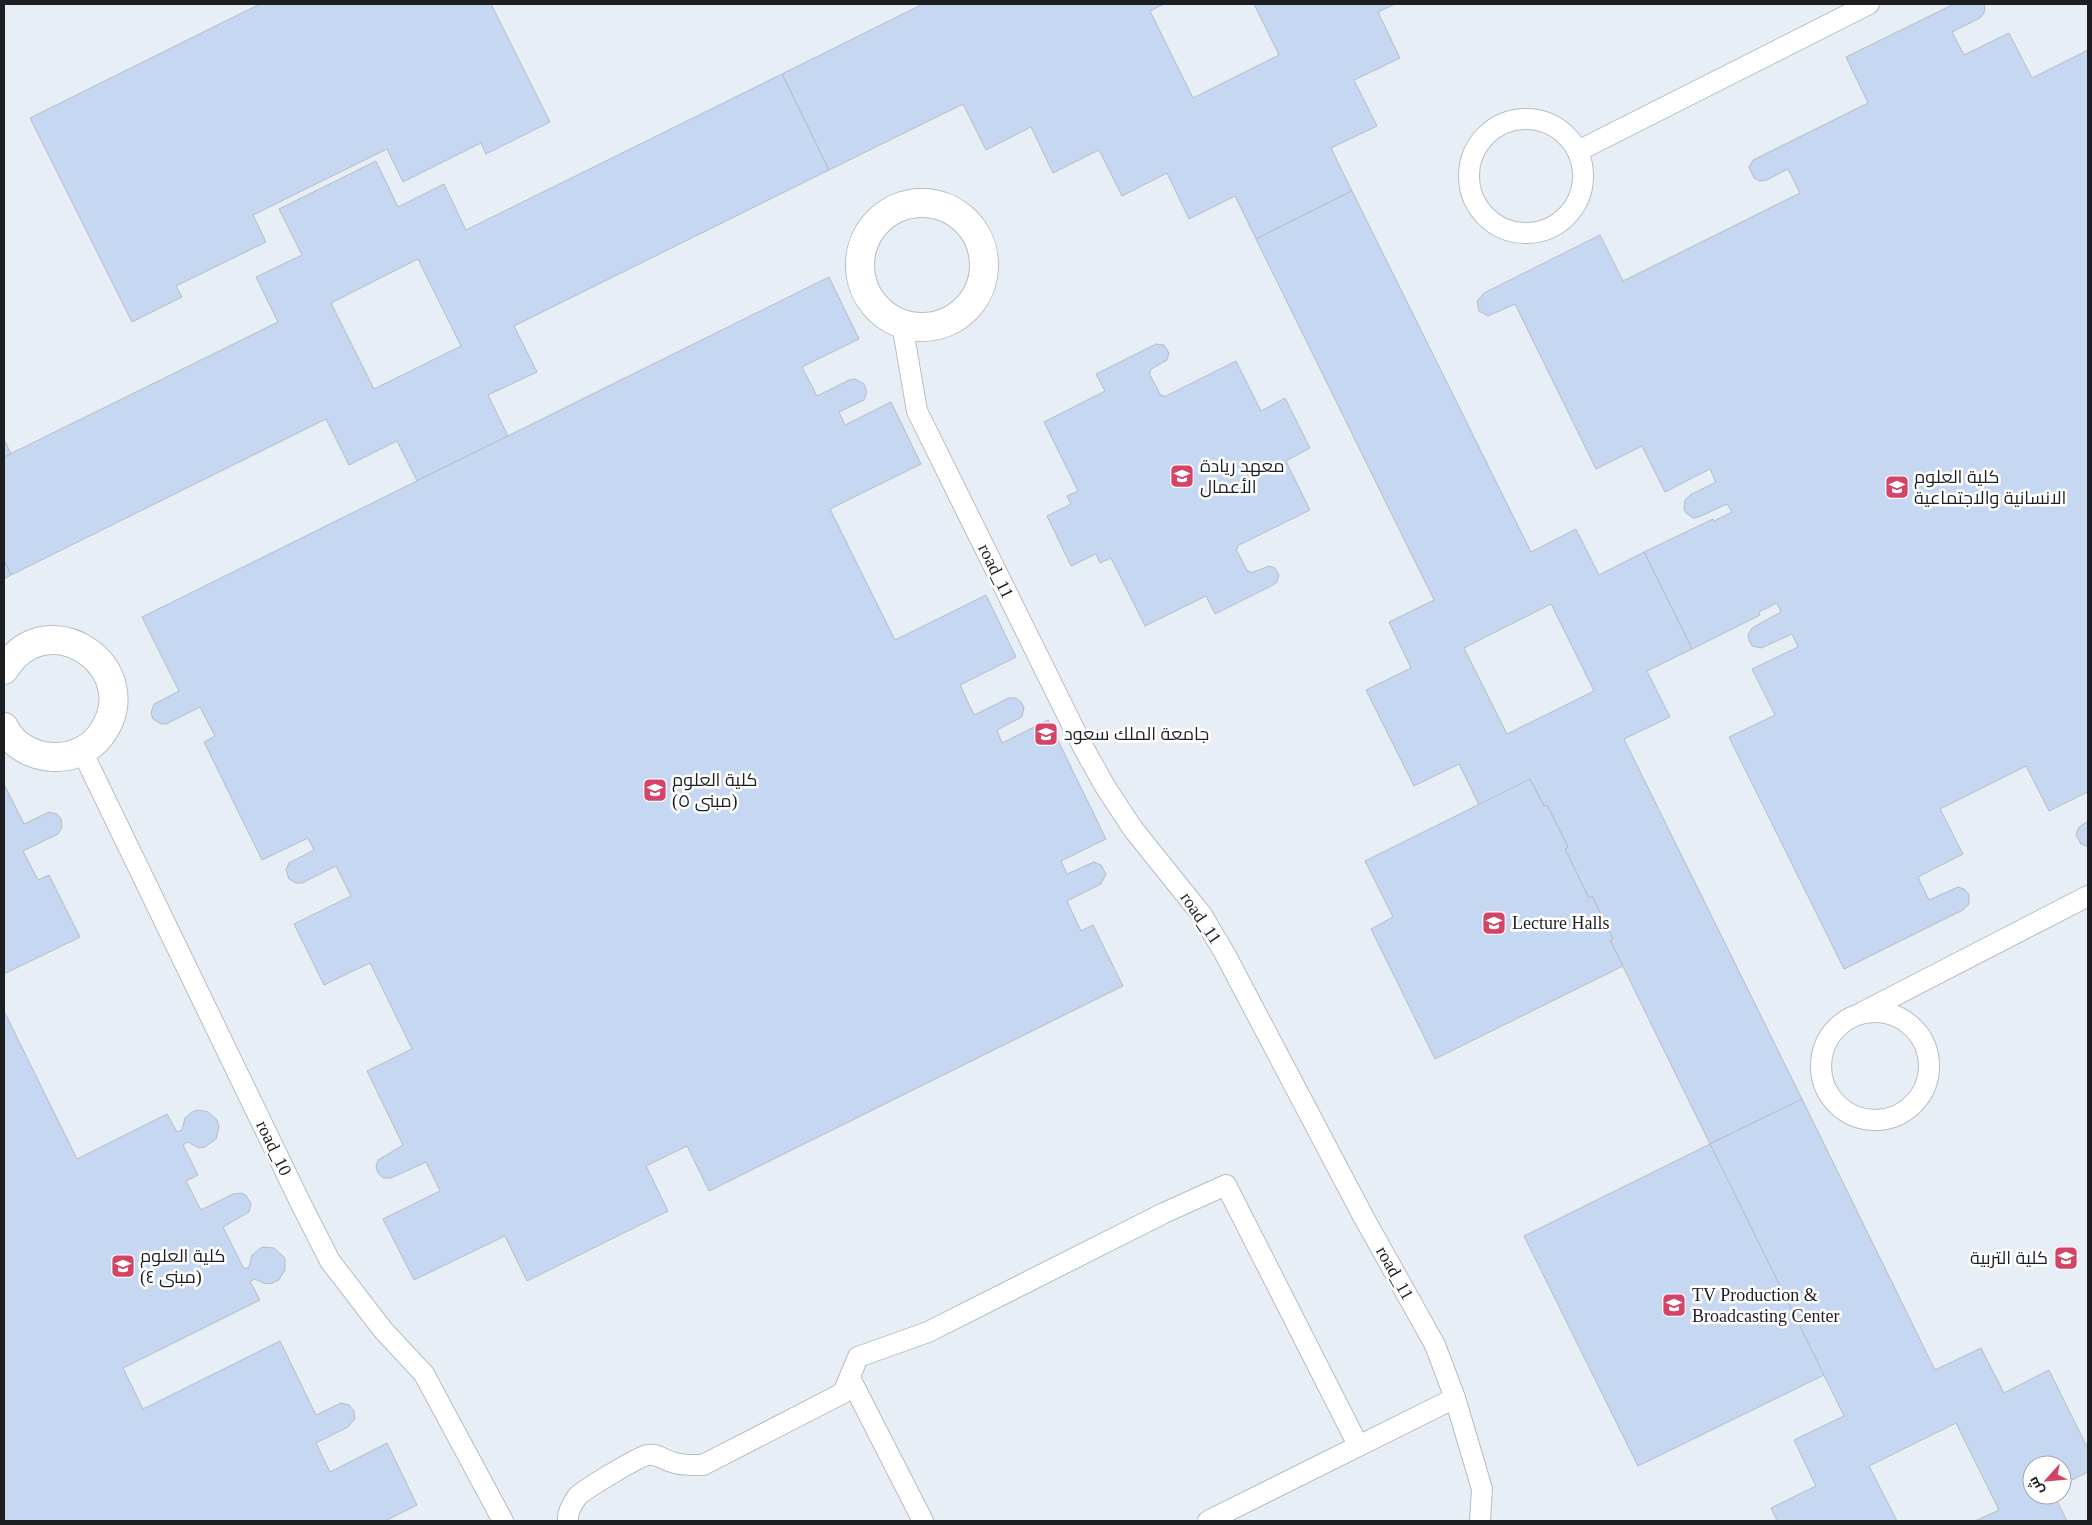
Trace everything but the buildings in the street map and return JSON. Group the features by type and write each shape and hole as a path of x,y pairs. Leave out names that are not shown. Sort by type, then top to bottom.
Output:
{"street":[{"path":"917,204 938,205 957,214 971,228 981,245 984,265 981,285 972,302 959,316 941,325 922,328 902,324 884,314 870,298 861,279 860,258 866,238 879,220 896,209 917,204"},
{"path":"4,670 11,659 26,646 46,640 62,640 78,645 92,653 103,665 111,680 114,697 112,713 106,728 96,741 82,751 63,757 42,756 23,749 8,735 4,727"}],"lane":[{"path":"1578,151 1869,4"},
{"path":"1522,118 1542,120 1560,129 1578,151 1582,160 1584,178 1580,195 1572,211 1559,224 1543,231 1525,234 1507,230 1491,222 1479,209 1471,190 1469,170 1474,151 1486,135 1502,123 1522,118"},
{"name":"road_11","path":"902,324 917,411 1083,747 1106,788 1133,829 1202,916 1225,954 1363,1216 1436,1345 1455,1398 1482,1489 1480,1521"},
{"name":"road_10","path":"82,751 300,1204 330,1261 383,1330 424,1374 503,1521"},
{"path":"1857,1015 1875,1012 1893,1015 1909,1024 1920,1036 1928,1052 1930,1070 1926,1087 1917,1101 1904,1113 1887,1120 1870,1120 1852,1116 1838,1105 1827,1090 1821,1073 1823,1055 1829,1038 1841,1024 1857,1015 2088,896"},
{"path":"568,1521 567,1514 578,1496 617,1471 647,1455 658,1455 671,1462 687,1465 703,1465 843,1393 858,1356 928,1332 1164,1213 1226,1185 1358,1445"},
{"path":"850,1378 923,1521"},
{"path":"1208,1521 1455,1398"}],"place":[{"name":"معهد ريادة الأعمال","path":"1182,476"},
{"name":"كلية العلوم الانسانية والاجتماعية","path":"1897,487"},
{"name":"جامعة الملك سعود","path":"1046,734"},
{"name":"كلية العلوم (مبنى ٥)","path":"655,790"},
{"name":"Lecture Halls","path":"1494,923"},
{"name":"كلية التربية","path":"2066,1258"},
{"name":"كلية العلوم (مبنى ٤)","path":"123,1266"},
{"name":"TV Production & Broadcasting Center","path":"1674,1305"}]}
